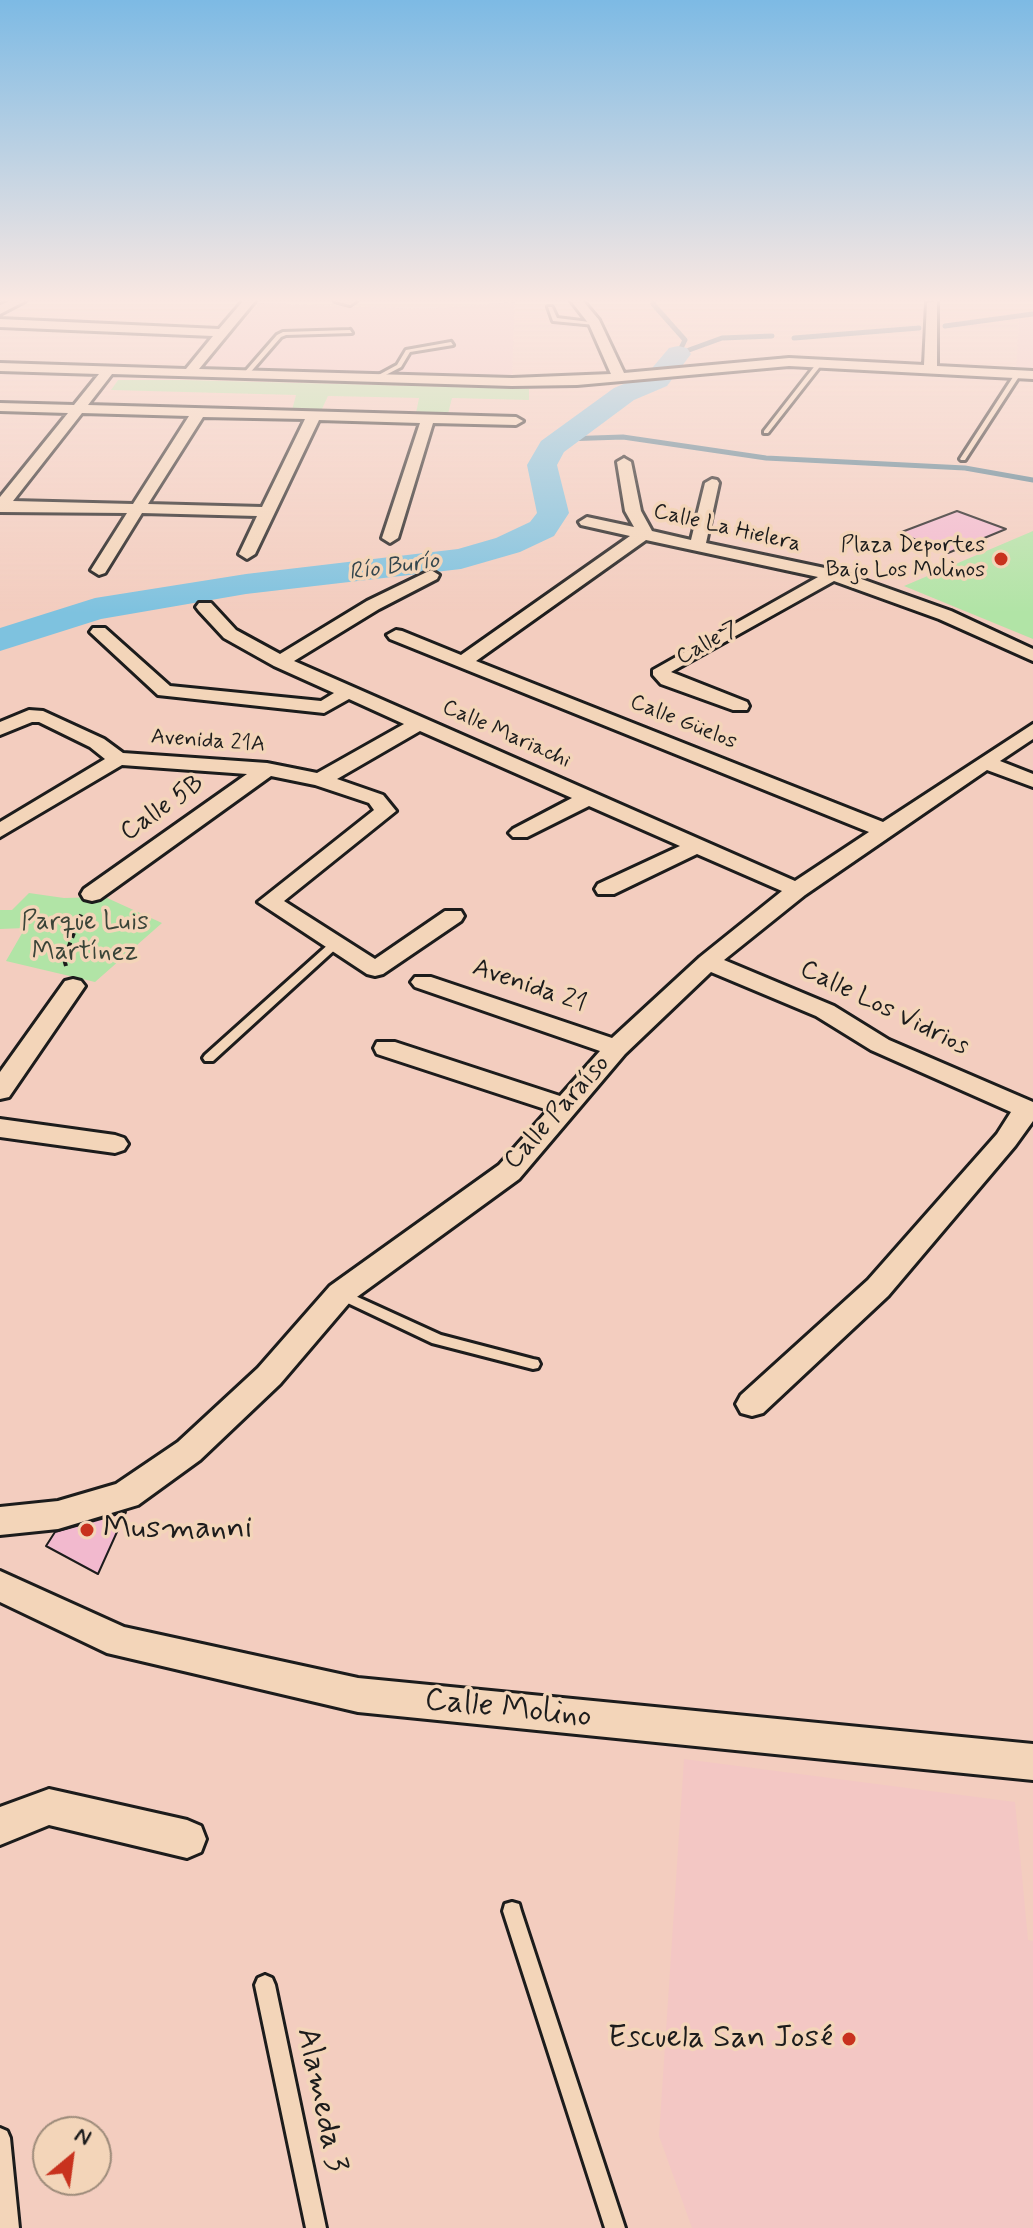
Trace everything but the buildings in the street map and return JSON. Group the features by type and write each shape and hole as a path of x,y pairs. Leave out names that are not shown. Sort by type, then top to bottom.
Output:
{"street":[{"path":"1,506 81,405"},
{"path":"0,407 516,421"},
{"path":"99,570 198,413"},
{"path":"247,554 314,416"},
{"path":"390,538 428,418"},
{"path":"465,660 645,533 633,511 624,462"},
{"path":"698,545 712,483"},
{"path":"1,506 267,512"},
{"name":"Calle La Hielera","path":"587,522 833,575 945,615 1033,656"},
{"path":"280,662 373,605 431,575"},
{"name":"Calle 7","path":"740,706 668,680 662,670 833,575"},
{"name":"Calle Mariachi","path":"205,607 230,634 280,662 797,890"},
{"path":"99,632 165,691 324,707 350,691"},
{"name":"Calle Güelos","path":"396,635 884,830"},
{"name":"Avenida 21A","path":"0,729 29,716 43,717 97,743 118,759 267,769 320,780 376,799 386,811 269,902 335,944"},
{"path":"320,780 420,723"},
{"name":"Calle Paraíso","path":"0,1521 58,1515 126,1495 189,1451 269,1376 340,1294 509,1172 616,1048 708,962 797,890 1033,730"},
{"path":"0,831 118,759"},
{"path":"985,762 1033,781"},
{"name":"Calle 5B","path":"92,894 267,769"},
{"path":"520,833 589,798"},
{"path":"606,889 697,846"},
{"path":"335,944 375,969 453,916"},
{"name":"Calle Los Vidrios","path":"708,962 825,1011 880,1045 1030,1111"},
{"name":"Avenida 21","path":"423,982 616,1048"},
{"path":"0,1091 73,986"},
{"path":"386,1048 565,1107"},
{"path":"752,1404 878,1288 1030,1111"},
{"path":"0,1128 115,1144"},
{"name":"Calle Molino","path":"0,1586 119,1642 358,1695 1033,1762"},
{"path":"0,1826 49,1807 187,1839"}],"lane":[{"path":"766,432 787,405"},
{"path":"963,459 998,405"},
{"path":"209,1058 335,944"},
{"path":"340,1294 437,1339 533,1364"},
{"path":"512,1911 615,2228"},
{"name":"Alameda 3","path":"265,1985 316,2228"},
{"path":"0,2138 9,2228"}],"path":[{"path":"73,986 64,959 73,930 92,894"}],"shaded area":[{"name":"Escuela San José","path":"684,1759 1015,1802 1028,1940 1033,1941 1033,2228 692,2228 659,2136"}],"green space":[{"path":"293,405 324,405 321,411 292,410"},
{"path":"418,405 450,405 448,414 416,413"},
{"name":"Plaza Deportes Bajo Los Molinos","path":"1033,531 1033,639 904,586"},
{"name":"Parque Luis Martínez","path":"29,893 64,898 105,897 162,923 95,982 6,961 25,928 0,929 0,910 12,910"}],"waterway":[{"name":"Río Burío","path":"0,640 95,609 246,584 461,559 508,545 542,529 553,513 542,465 552,447 609,405"},
{"path":"563,439 623,437 766,458 965,468 1033,480"}],"place":[{"name":"Plaza Deportes Bajo Los Molinos","path":"1001,559"},
{"name":"Musmanni","path":"87,1530"},
{"name":"Escuela San José","path":"849,2039"}]}
